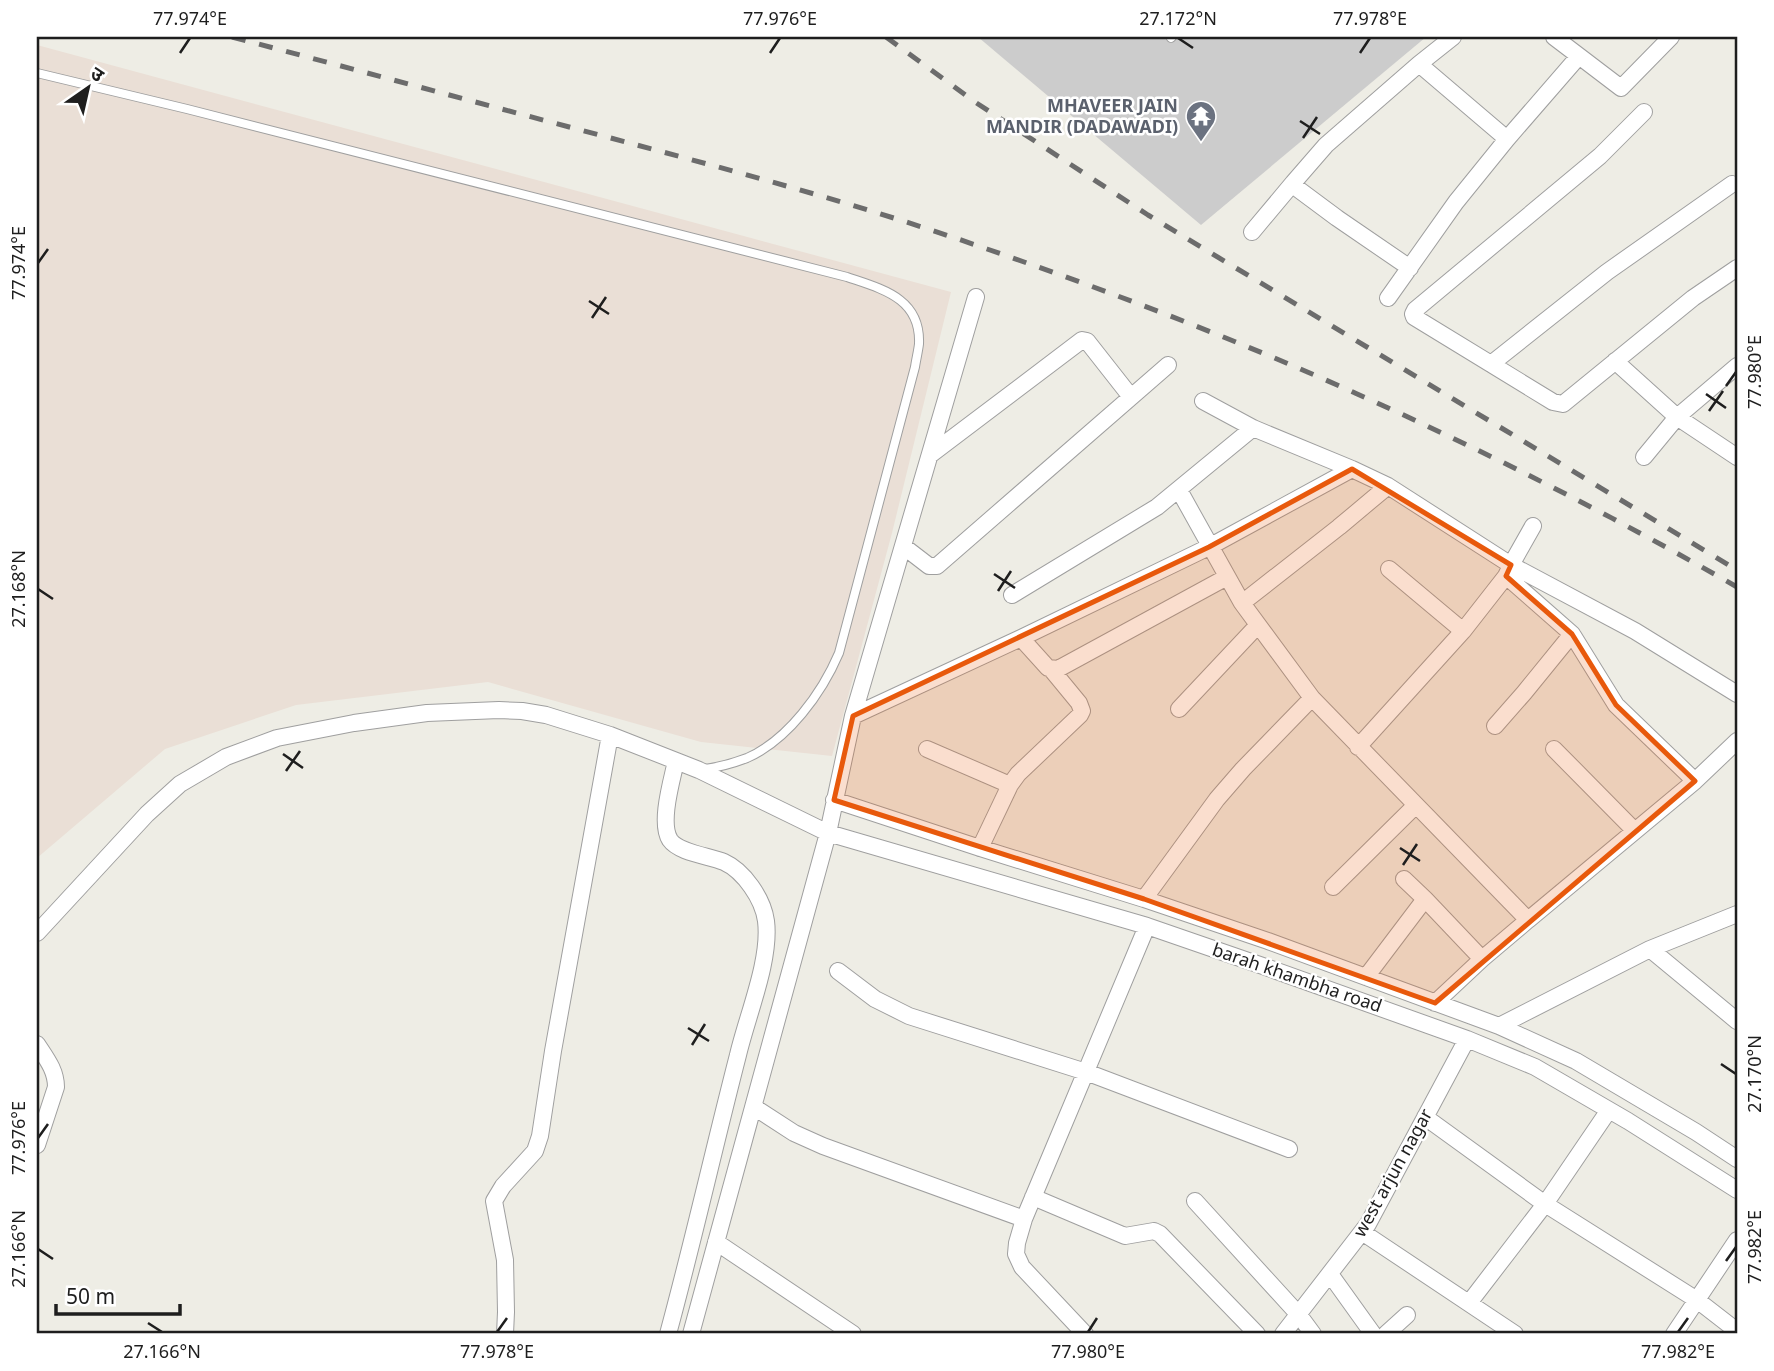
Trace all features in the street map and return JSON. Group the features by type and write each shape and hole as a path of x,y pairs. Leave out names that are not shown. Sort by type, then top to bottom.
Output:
{"street":[{"path":"1252,232 1326,145 1453,37"},
{"path":"1554,37 1620,88 1671,37"},
{"path":"1388,299 1456,202 1579,56"},
{"path":"1419,64 1507,139"},
{"path":"1644,112 1600,156 1415,310 1414,317 1553,401 1563,404 1693,298 1737,268"},
{"path":"1293,183 1337,218 1410,268"},
{"path":"1491,364 1607,272 1732,184"},
{"path":"691,1334 828,833 853,716 976,297"},
{"path":"930,455 1082,340 1087,341 1131,397"},
{"path":"1615,361 1677,417 1737,457"},
{"path":"903,546 929,566 937,566 1167,365"},
{"path":"1644,457 1677,417 1737,366"},
{"path":"1203,401 1253,428 1388,486 1508,570 1635,631 1737,694"},
{"path":"1012,595 1157,507 1253,428"},
{"path":"853,716 1209,547 1352,469"},
{"path":"1242,603 1388,486"},
{"path":"1179,490 1242,603 1312,698 1528,920"},
{"path":"1358,747 1463,631 1508,570 1533,526"},
{"path":"1389,569 1463,631"},
{"path":"1508,570 1572,634 1616,705 1695,781"},
{"path":"1051,669 1058,669 1227,577"},
{"path":"1179,709 1258,625"},
{"path":"1494,726 1572,634"},
{"path":"981,848 1010,785 1018,774 1082,711 1079,703 1051,669 1021,638"},
{"path":"1144,899 1217,799 1312,698"},
{"name":"barah khambha road","path":"37,933 147,814 180,783 226,757 277,738 354,723 427,713 499,710 546,715 610,735 699,770 828,833 1147,926 1467,1039 1535,1067 1737,1190"},
{"path":"505,1334 505,1260 494,1201 503,1186 535,1151 540,1136 610,735"},
{"path":"1435,1003 1482,959 1695,781 1737,741"},
{"path":"927,749 1010,785"},
{"path":"1554,749 1635,831"},
{"path":"668,1334 762,967 767,931 762,906 742,875 724,862 676,845 670,840 667,830 668,796 676,761"},
{"name":"barah khambha road","path":"834,800 1144,899 1499,1026 1576,1060 1696,1132 1737,1160"},
{"path":"1333,887 1416,805"},
{"path":"1404,880 1426,899 1482,959"},
{"path":"1366,977 1426,899"},
{"path":"1499,1026 1650,949 1737,914"},
{"path":"1085,1334 1023,1267 1016,1254 1017,1243 1033,1197 1147,926"},
{"path":"1650,949 1737,1021"},
{"path":"838,971 875,999 909,1016 1086,1072 1289,1149"},
{"name":"west arjun nagar","path":"1283,1334 1362,1232 1467,1039"},
{"path":"37,1044 56,1077 56,1087 37,1145"},
{"path":"754,1107 794,1133 823,1146 1024,1219"},
{"path":"1469,1303 1545,1205 1609,1110"},
{"path":"1425,1117 1545,1205 1697,1300 1737,1331"},
{"path":"1033,1197 1125,1236 1154,1231 1160,1234 1257,1334"},
{"path":"1195,1200 1313,1334"},
{"path":"1362,1232 1515,1334"},
{"path":"1674,1334 1737,1240"},
{"path":"716,1242 853,1334"},
{"path":"1330,1274 1373,1334"},
{"path":"1386,1334 1407,1315"}],"lane":[{"path":"37,73 847,277 885,290 899,299 909,310 916,326 919,343 915,367 839,653 830,674 816,695 782,736 749,757 699,770"}],"highlighted area":[{"path":"1352,469 1511,565 1506,576 1572,634 1616,705 1695,781 1435,1003 1144,899 834,800 853,716 1209,547"}],"shaded area":[{"name":"MHAVEER JAIN MANDIR (DADAWADI)","path":"978,37 1426,37 1201,225"},
{"path":"37,45 951,292 892,533 832,756 701,742 488,682 296,705 165,749 37,858"}],"railway":[{"path":"232,37 798,189 940,233 1080,282 1264,354 1404,415 1596,510 1737,587"},
{"path":"886,37 975,102 1148,215 1737,570"}],"place":[{"name":"MHAVEER JAIN MANDIR (DADAWADI)","path":"1201,143"}]}
